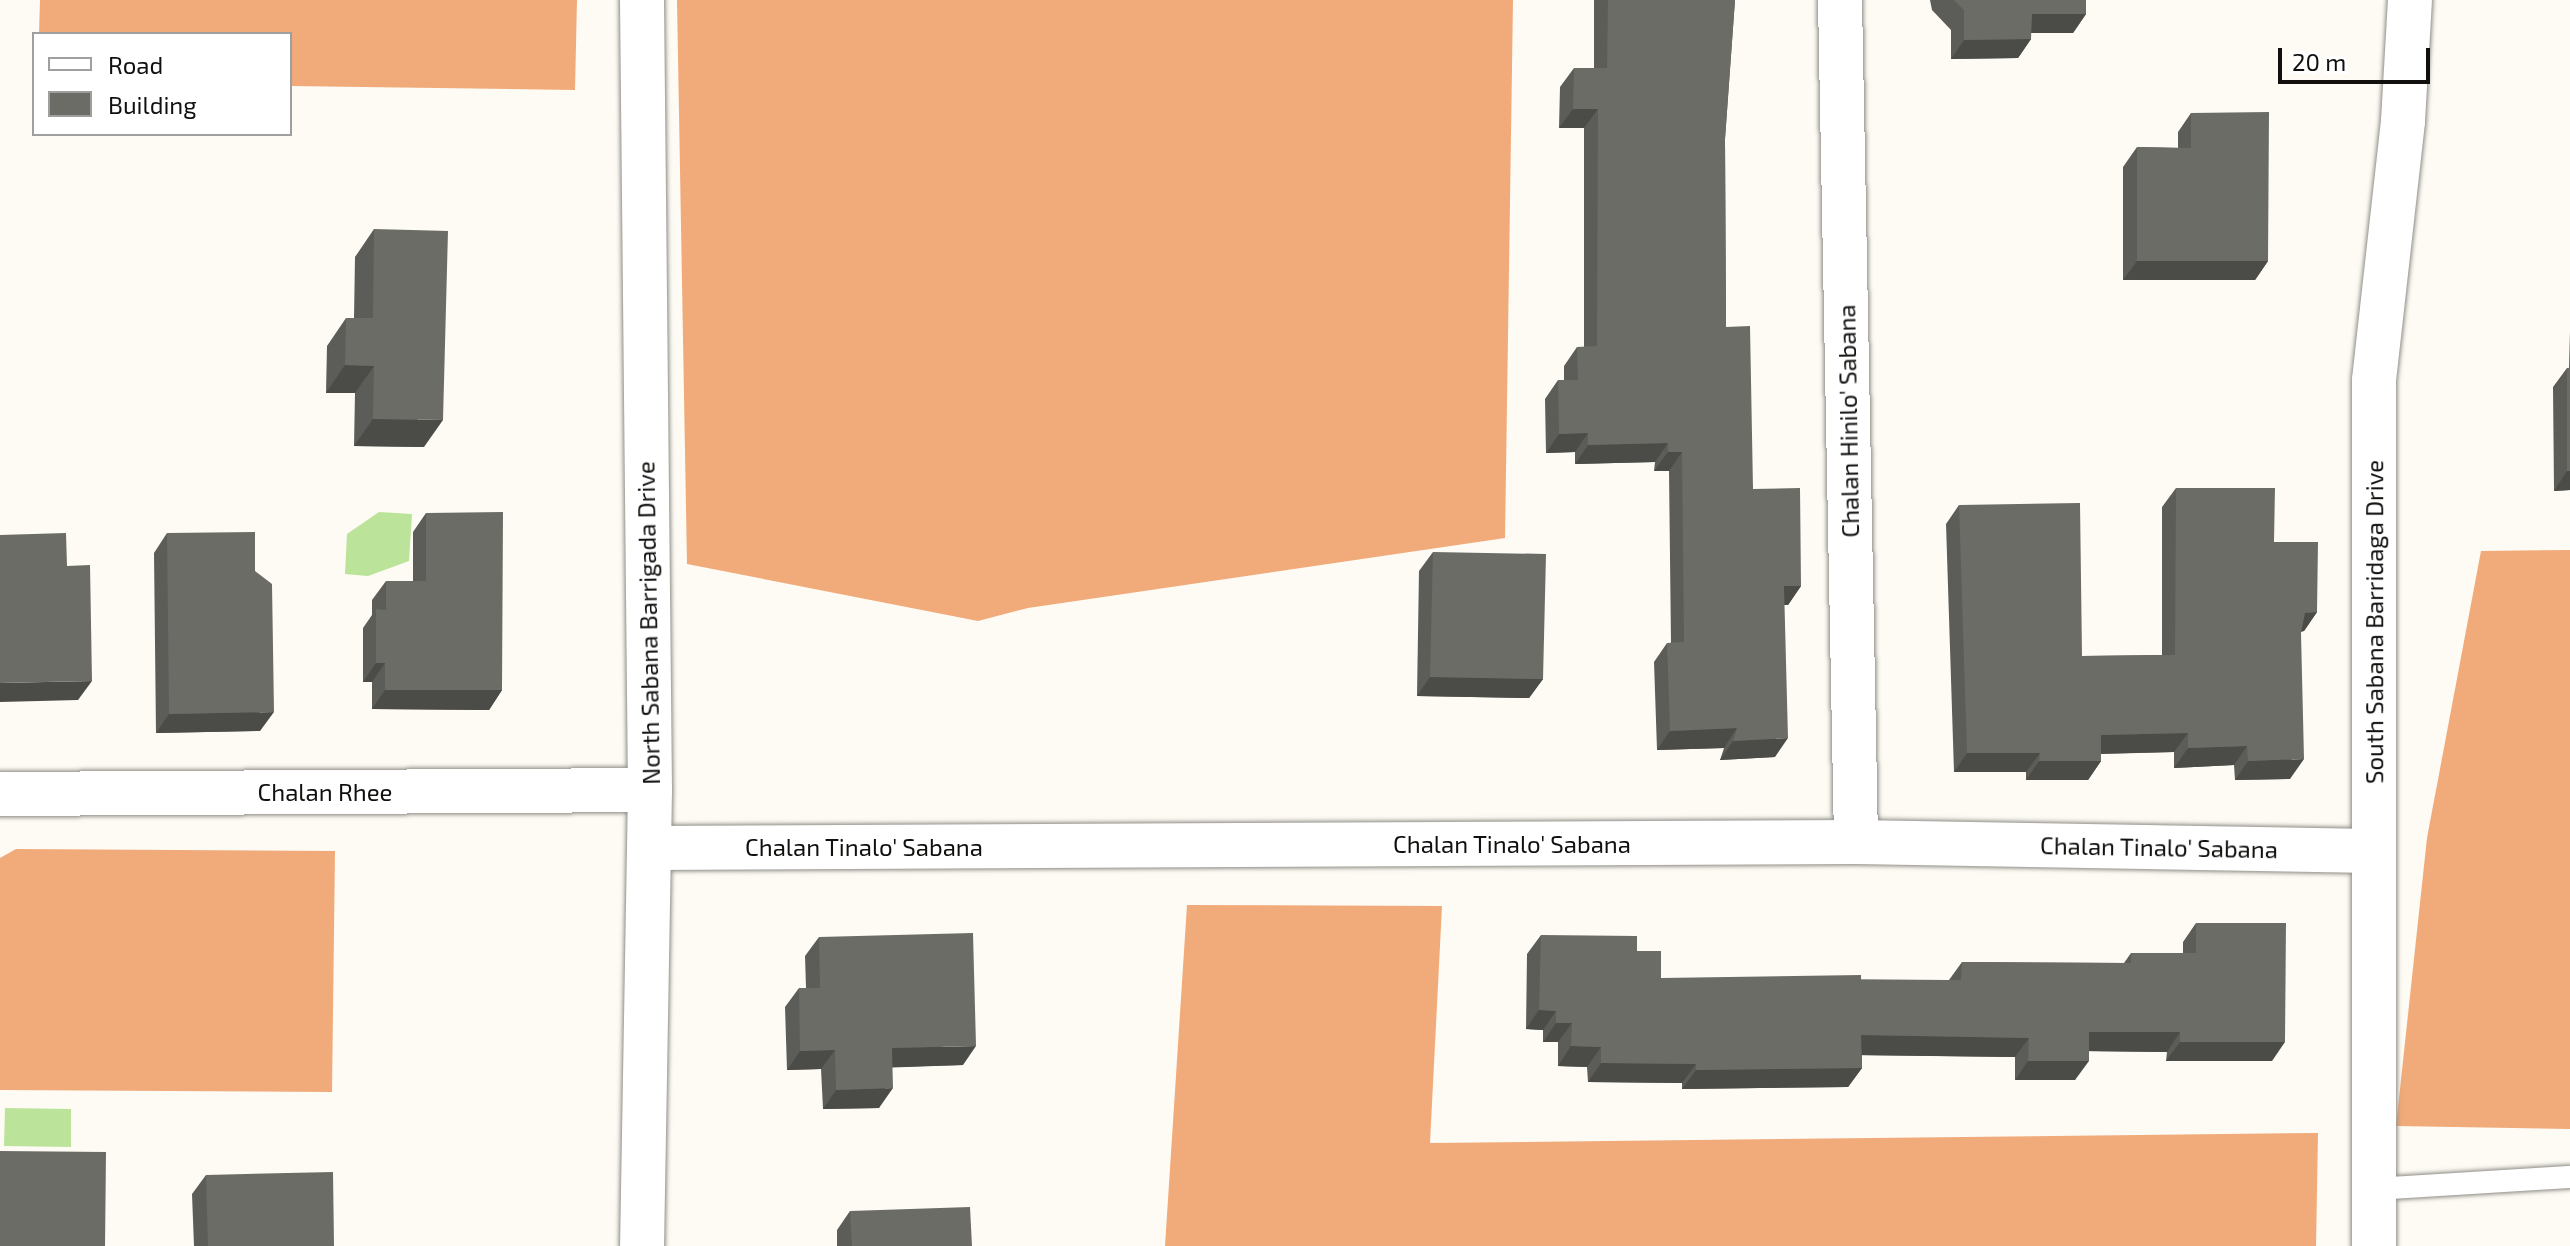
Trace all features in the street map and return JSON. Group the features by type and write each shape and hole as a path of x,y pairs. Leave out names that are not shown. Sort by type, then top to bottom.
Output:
{"street":[{"name":"North Sabana Barrigada Drive","path":"642,0 650,790 642,1246"},
{"name":"Chalan Hinilo' Sabana","path":"1840,0 1856,842"},
{"name":"South Sabana Barridaga Drive","path":"2374,1246 2374,380 2403,121 2410,0"},
{"name":"Chalan Rhee","path":"0,794 650,790"},
{"name":"Chalan Tinalo' Sabana","path":"650,848 1856,842 2373,851"}],"lane":[{"path":"2373,1189 2570,1177"}],"shaded area":[{"path":"40,0 577,0 575,90 292,86 292,32 39,32"},
{"path":"677,0 1513,0 1505,538 1028,608 978,621 687,564"},
{"path":"379,512 412,514 409,561 368,576 345,574 347,534"},
{"path":"2570,550 2570,1129 2396,1126 2427,838 2481,551"},
{"path":"16,849 335,851 332,1092 0,1090 0,858"},
{"path":"1187,905 1442,906 1430,1143 2318,1133 2316,1246 1165,1246"},
{"path":"5,1108 71,1109 71,1147 4,1146"}],"building":[{"path":"1608,0 1735,0 1725,139 1726,327 1750,326 1753,489 1800,488 1801,586 1784,586 1788,738 1733,741 1737,728 1670,731 1667,643 1684,642 1682,452 1668,452 1668,443 1588,445 1588,433 1559,434 1558,380 1578,380 1577,347 1597,346 1598,109 1573,109 1574,68 1607,68"},
{"path":"1954,0 2086,0 2086,14 2032,14 2031,39 1964,40 1964,10"},
{"path":"2269,112 2268,261 2137,261 2137,147 2191,148 2191,113"},
{"path":"374,229 448,231 443,420 373,419 374,366 345,365 346,318 373,318"},
{"path":"2567,368 2570,368 2570,471 2567,471"},
{"path":"2176,488 2275,488 2274,542 2318,542 2317,612 2305,613 2301,633 2304,759 2248,761 2247,746 2188,748 2188,733 2101,735 2101,761 2039,761 2040,753 1967,753 1959,505 2080,503 2082,656 2175,655"},
{"path":"503,512 502,690 385,690 385,663 376,663 376,609 386,610 386,581 426,581 426,513"},
{"path":"255,532 255,571 272,584 274,712 169,714 167,533"},
{"path":"66,533 67,566 90,565 92,681 0,683 0,535"},
{"path":"1433,552 1546,554 1543,679 1430,677"},
{"path":"2196,923 2286,923 2285,1042 2180,1042 2180,1032 2089,1032 2089,1061 2028,1061 2029,1038 1861,1035 1862,1068 1696,1070 1696,1064 1601,1063 1601,1047 1571,1046 1572,1023 1556,1023 1556,1011 1539,1010 1541,935 1637,936 1637,951 1661,951 1661,978 1861,975 1861,980 1961,980 1962,962 2131,963 2131,953 2196,953"},
{"path":"973,933 976,1046 892,1048 893,1088 836,1090 835,1050 800,1051 799,988 820,988 819,937"},
{"path":"0,1151 106,1152 105,1246 0,1246"},
{"path":"333,1172 334,1246 208,1246 206,1175"},
{"path":"970,1207 972,1246 852,1246 850,1211"}]}
